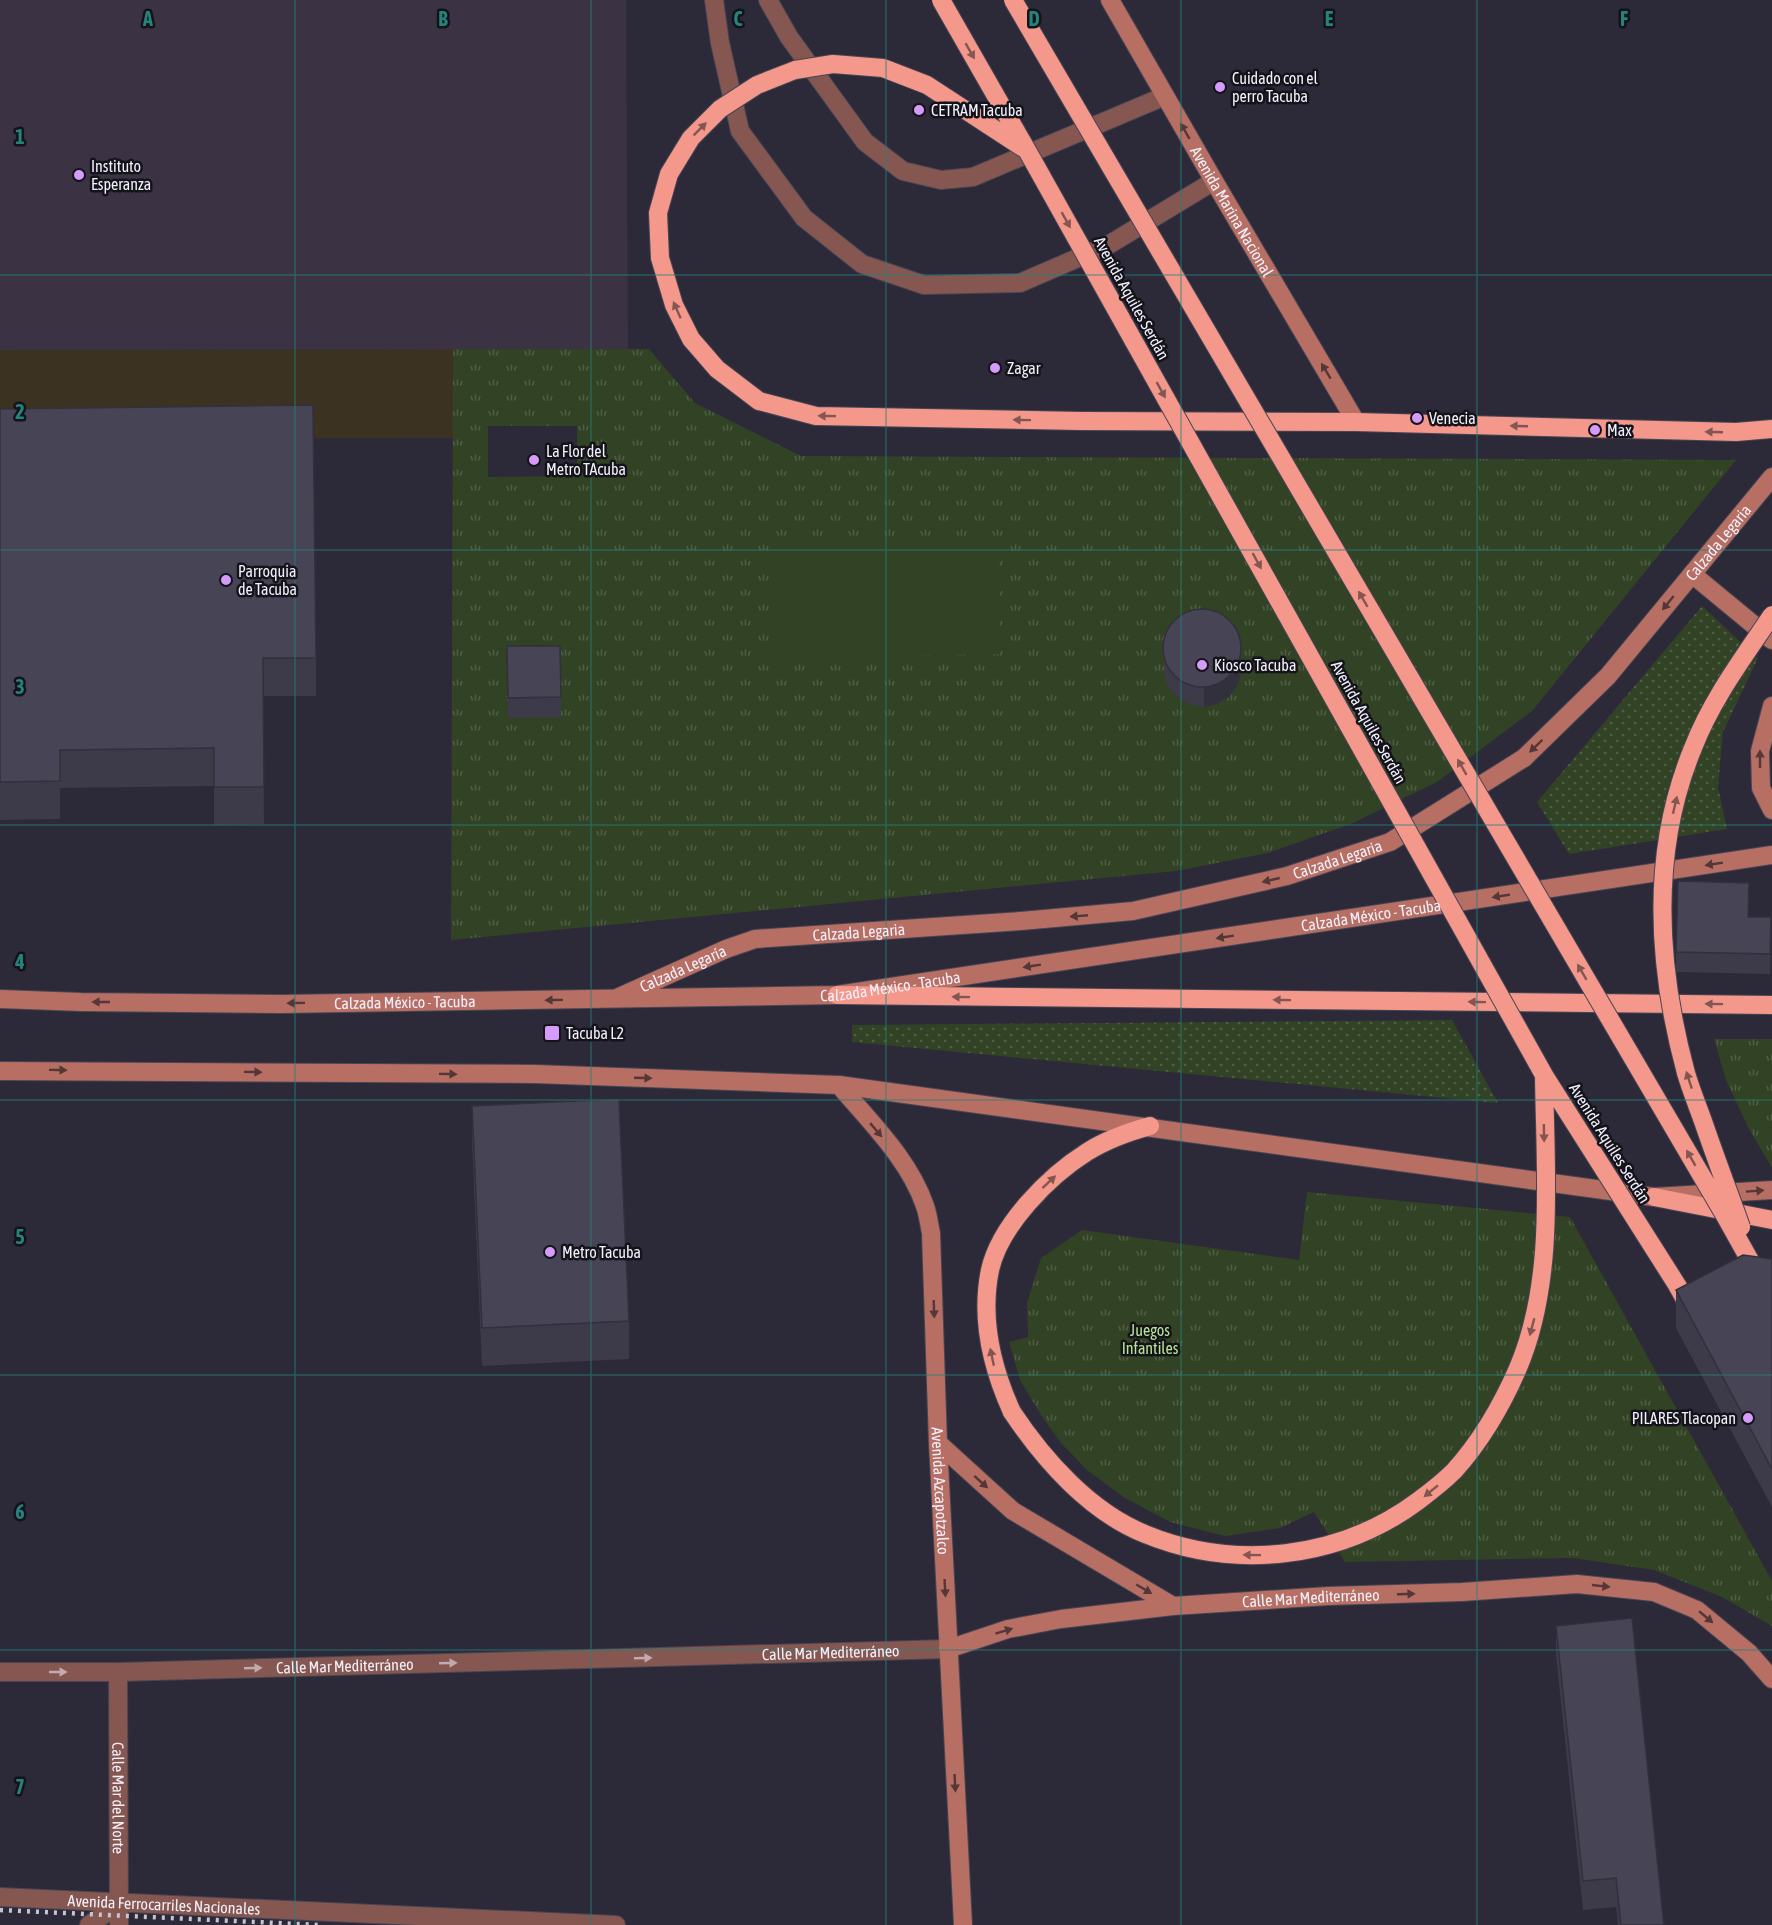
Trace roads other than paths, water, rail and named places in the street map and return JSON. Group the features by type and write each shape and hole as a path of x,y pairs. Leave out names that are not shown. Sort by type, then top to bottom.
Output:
{"highway":[{"name":"Avenida Aquiles Serdán","path":"941,0 1544,1075 1677,1285 1700,1326"},
{"path":"1013,0 1772,1300"},
{"path":"1028,152 927,85 883,68 834,64 795,70 757,85 720,109 691,138 669,174 658,213 660,258 675,305 691,339 717,369 759,401 816,416 1081,421 1356,422 1736,432 1772,429"},
{"path":"1757,1274 1687,1074 1668,995 1663,947 1662,903 1663,868 1668,838 1686,764 1725,684 1772,615"},
{"path":"837,995 1772,1005"},
{"path":"1150,1126 1112,1139 1087,1152 1064,1168 1029,1203 1011,1226 990,1269 988,1340 997,1377 1012,1412 1041,1451 1082,1493 1143,1534 1171,1543 1234,1554 1265,1555 1298,1552 1356,1536 1381,1525 1407,1509 1453,1472 1490,1423 1506,1395 1531,1334 1538,1305 1544,1240 1544,1075"},
{"path":"1654,1197 1772,1220"}],"main road":[{"name":"Avenida Marina Nacional","path":"1110,0 1214,182 1356,422"},
{"name":"Calzada Legaria","path":"756,939 1132,911 1287,876 1390,842 1524,758 1608,676 1772,477"},
{"path":"1692,574 1772,640"},
{"path":"1772,706 1760,751 1761,788 1772,810"},
{"name":"Calzada México - Tacuba","path":"0,999 282,1004 837,995 1772,855"},
{"name":"Calzada Legaría","path":"612,1000 726,949 756,939"},
{"path":"0,1071 535,1074 839,1085 1654,1197 1772,1190"},
{"name":"Avenida Azcapotzalco","path":"839,1085 896,1153 913,1180 925,1206 931,1233 938,1443 963,1925"},
{"path":"938,1443 1013,1511 1173,1606"},
{"name":"Calle Mar Mediterráneo","path":"948,1649 1008,1629 1061,1619 1173,1606 1577,1584 1654,1592 1697,1610 1749,1653 1772,1679"}],"street":[{"path":"714,0 720,43 740,131 804,218 862,264 924,285 1020,283 1110,244 1214,182"},
{"path":"768,0 789,37 864,142 903,171 913,174 941,180 974,177 1165,96"},
{"name":"Calle Mar Mediterráneo","path":"0,1672 118,1672 948,1649"},
{"name":"Calle Mar del Norte","path":"118,1672 119,1925"},
{"name":"Avenida Ferrocarriles Nacionales","path":"0,1897 616,1925"},
{"path":"89,1925 119,1904"}],"railway":[{"path":"0,1910 320,1925"}],"place":[{"name":"Cuidado con el perro Tacuba","path":"1220,87"},
{"name":"CETRAM Tacuba","path":"919,110"},
{"name":"Instituto Esperanza","path":"79,175"},
{"name":"Zagar","path":"995,368"},
{"name":"Venecia","path":"1417,418"},
{"name":"Max","path":"1595,430"},
{"name":"La Flor del Metro TAcuba","path":"534,460"},
{"name":"Parroquia de Tacuba","path":"226,580"},
{"name":"Kiosco Tacuba","path":"1202,665"},
{"name":"Tacuba L2","path":"552,1033"},
{"name":"Metro Tacuba","path":"550,1252"},
{"name":"PILARES Tlacopan","path":"1748,1418"}],"park label":[{"name":"Juegos Infantiles","path":"1150,1339"}]}
